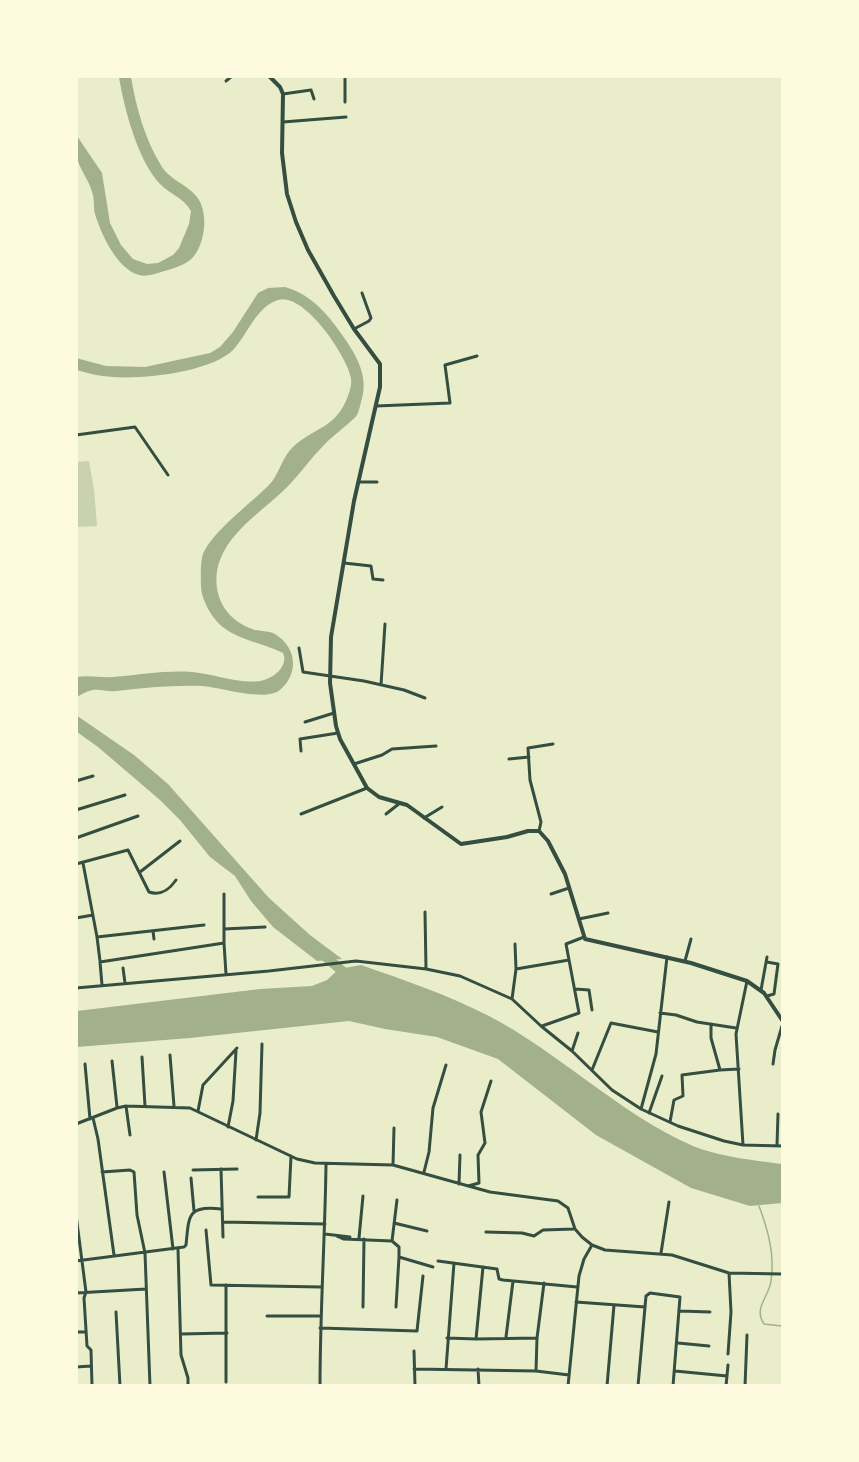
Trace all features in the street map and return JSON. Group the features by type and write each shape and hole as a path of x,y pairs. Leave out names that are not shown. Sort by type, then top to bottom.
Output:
{"street":[{"path":"226,81 232,76"},
{"path":"269,76 284,94 282,153 286,186 296,222 308,250 354,329 380,364 381,387 358,482 342,563 331,637 330,675 338,733 367,788 383,798 402,802 460,844 539,831 548,841 569,888 584,937"},
{"path":"345,76 345,102"},
{"path":"284,94 311,90 314,99"},
{"path":"283,122 346,117"},
{"path":"354,329 371,318 362,293"},
{"path":"376,406 451,403 445,365 477,356"},
{"path":"76,435 135,427 168,475"},
{"path":"358,482 377,482"},
{"path":"342,563 371,566 373,579 383,580"},
{"path":"381,685 386,624"},
{"path":"299,648 303,672 381,685 425,698"},
{"path":"305,722 334,713"},
{"path":"302,751 300,740 338,733"},
{"path":"539,831 541,822 530,780 529,747 553,744"},
{"path":"354,764 382,755 392,749 436,746"},
{"path":"509,759 529,756"},
{"path":"76,781 93,776"},
{"path":"301,814 367,788"},
{"path":"76,810 125,795"},
{"path":"386,814 402,802"},
{"path":"424,818 442,807"},
{"path":"76,838 138,816"},
{"path":"140,872 180,841"},
{"path":"76,864 128,850 152,894 168,890 176,880"},
{"path":"83,862 97,937 102,985"},
{"path":"551,894 569,888"},
{"path":"224,894 226,975"},
{"path":"425,912 426,969"},
{"path":"579,919 608,913"},
{"path":"76,918 93,915"},
{"path":"97,937 204,925"},
{"path":"224,929 265,927"},
{"path":"153,930 154,939"},
{"path":"541,1026 579,1013 566,944 584,937 667,957 747,981 767,996 783,1020"},
{"path":"685,962 691,939"},
{"path":"100,962 224,943"},
{"path":"512,999 516,969 515,944"},
{"path":"640,1109 653,1070 667,957"},
{"path":"761,990 767,957"},
{"path":"516,969 569,960"},
{"path":"76,988 302,968 353,961 426,969 460,976 512,999 573,1051 620,1096 640,1109 670,1122 743,1145 783,1146"},
{"path":"767,962 778,964 774,994 767,996"},
{"path":"123,968 125,983"},
{"path":"743,1145 736,1028 747,981"},
{"path":"575,989 589,990 592,1010"},
{"path":"660,1012 736,1028"},
{"path":"592,1070 612,1023 658,1032"},
{"path":"711,1024 711,1038 720,1070"},
{"path":"773,1064 774,1050 783,1026"},
{"path":"573,1051 578,1033"},
{"path":"256,1140 260,1113 262,1044"},
{"path":"198,1111 203,1085 236,1049 233,1101 228,1127"},
{"path":"171,1055 174,1106"},
{"path":"142,1057 145,1106"},
{"path":"112,1061 117,1108"},
{"path":"85,1064 91,1119 102,1172 114,1256"},
{"path":"424,1173 429,1152 433,1108 446,1065"},
{"path":"670,1122 674,1100 683,1096 682,1075 739,1069"},
{"path":"649,1113 662,1076"},
{"path":"467,1186 479,1183 478,1155 485,1143 481,1112 491,1081"},
{"path":"126,1106 130,1135"},
{"path":"76,1124 126,1106 174,1106 198,1111 291,1156 326,1165 393,1165 490,1192 558,1201 568,1208 575,1229 592,1245 605,1250 661,1253 684,1258 729,1274 782,1274"},
{"path":"777,1146 778,1114"},
{"path":"393,1165 394,1128"},
{"path":"459,1184 460,1155"},
{"path":"258,1197 289,1197 291,1156"},
{"path":"320,1386 320,1316 326,1165"},
{"path":"221,1169 223,1237"},
{"path":"194,1170 237,1169"},
{"path":"102,1172 130,1170 134,1172 137,1215 145,1253 150,1386"},
{"path":"164,1172 176,1249 181,1355 188,1386"},
{"path":"191,1178 194,1211"},
{"path":"359,1238 363,1196"},
{"path":"392,1241 397,1200"},
{"path":"661,1253 669,1202"},
{"path":"76,1261 186,1246 188,1220 194,1211 201,1208 221,1209"},
{"path":"77,1216 86,1292 84,1298 86,1332 87,1346 90,1350 92,1386"},
{"path":"223,1222 325,1224"},
{"path":"394,1222 427,1231"},
{"path":"486,1232 522,1233 534,1236 543,1230 575,1229"},
{"path":"206,1230 210,1283 321,1287"},
{"path":"325,1234 392,1241 399,1247 396,1307"},
{"path":"363,1307 364,1239"},
{"path":"568,1386 577,1287 581,1267 592,1245"},
{"path":"399,1257 433,1267"},
{"path":"438,1261 497,1269 499,1280 577,1287"},
{"path":"446,1369 454,1263"},
{"path":"476,1339 483,1267"},
{"path":"728,1354 731,1312 729,1274"},
{"path":"320,1328 417,1330 423,1276"},
{"path":"506,1337 513,1281"},
{"path":"536,1371 537,1338 544,1283"},
{"path":"226,1285 226,1382"},
{"path":"76,1293 146,1289"},
{"path":"638,1386 648,1294 678,1296 681,1300 674,1386"},
{"path":"576,1302 645,1307"},
{"path":"607,1386 614,1305"},
{"path":"680,1311 710,1312"},
{"path":"116,1312 120,1386"},
{"path":"267,1316 320,1316"},
{"path":"76,1332 86,1332"},
{"path":"180,1334 227,1333"},
{"path":"745,1386 747,1335"},
{"path":"447,1338 537,1338"},
{"path":"678,1344 709,1346"},
{"path":"414,1351 414,1386"},
{"path":"726,1386 728,1365"},
{"path":"76,1367 91,1366"},
{"path":"414,1369 536,1371 569,1375"},
{"path":"478,1369 479,1386"},
{"path":"675,1371 727,1376"}],"shaded area":[{"path":"119,77 131,77 142,123 162,167 195,195 204,214 203,236 194,256 179,266 147,275 139,275 131,271 111,250 94,211 93,195 89,183 76,156 77,136 102,173 110,223 121,245 133,259 147,264 158,263 173,255 179,248 189,224 191,211 184,202 160,184 145,162 128,118"},
{"path":"285,287 304,295 320,307 333,322 358,361 364,385 357,415 324,445 281,493 237,533 221,557 217,571 216,582 220,600 225,608 230,615 246,626 273,633 287,644 293,659 291,675 281,689 265,695 202,686 180,686 113,691 93,690 77,697 77,677 182,672 251,682 270,678 282,667 283,653 238,636 216,620 205,603 202,591 201,561 215,536 272,481 289,451 301,440 331,421 343,407 350,389 351,378 342,355 311,315 288,300 278,300 258,315 233,350 222,358 190,370 152,376 103,376 77,370 76,358 106,366 145,367 210,353 220,347 233,332 258,293 268,288"},
{"path":"89,461 97,526 77,527 77,462"},
{"path":"76,715 134,755 168,784 269,898 310,935 342,959 317,961 273,927 251,901 235,876 210,857 180,820 160,800 77,732"},
{"path":"361,965 410,982 489,1016 540,1047 639,1117 693,1146 749,1160 782,1164 782,1203 750,1206 691,1188 596,1135 498,1059 437,1037 349,1021 77,1047 77,1011 260,989 312,986 327,980 339,969"}],"waterway":[{"path":"319,951 348,976"},
{"path":"759,1206 768,1233 772,1262 770,1287 760,1313 764,1324 782,1326"}]}
